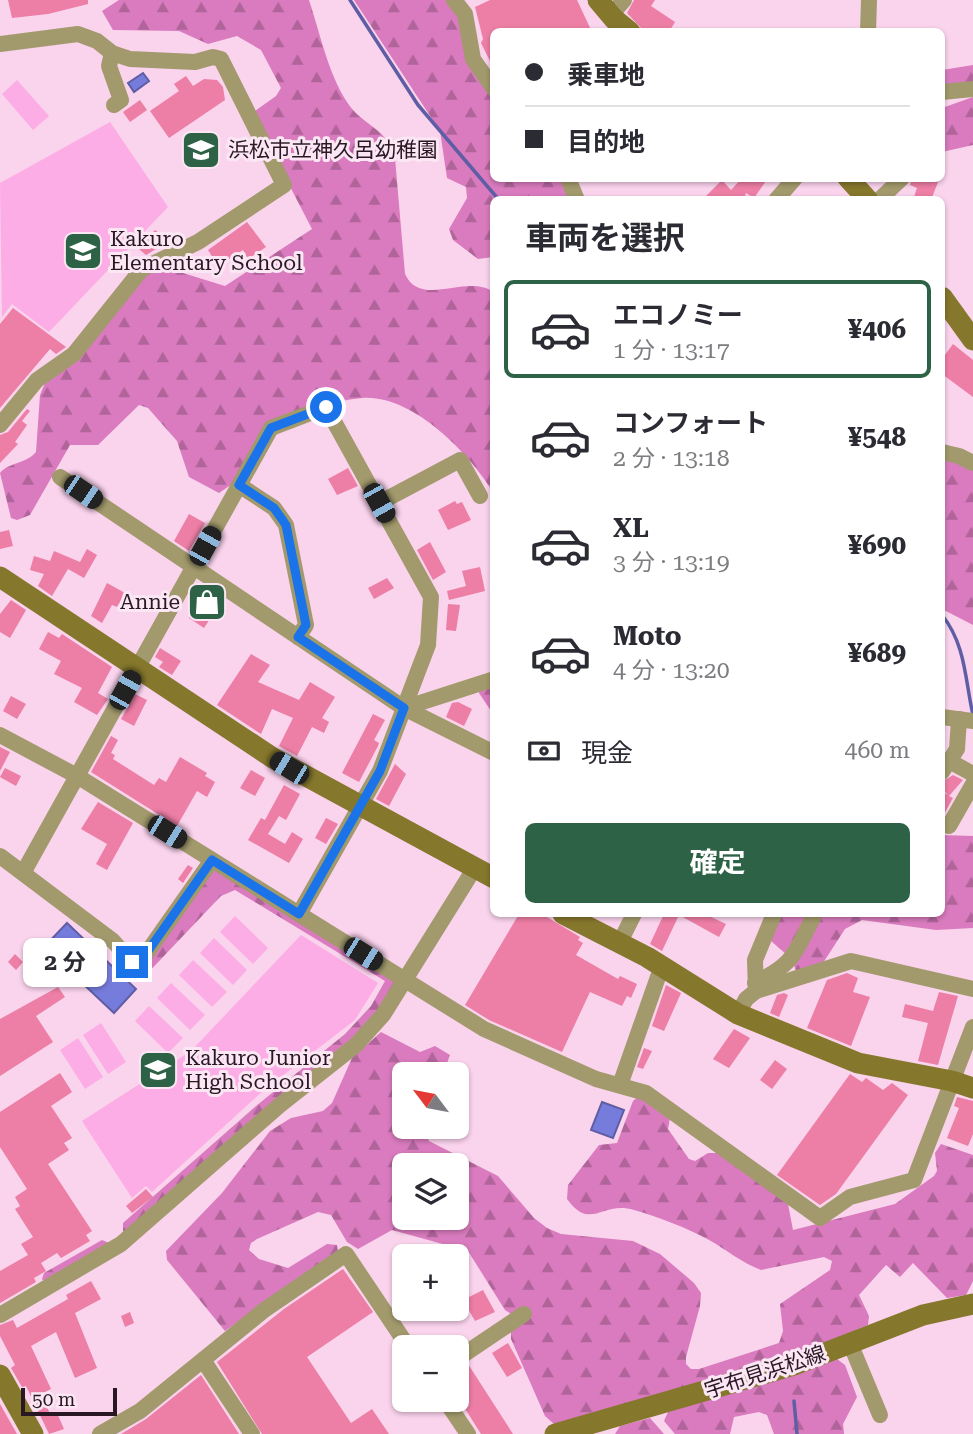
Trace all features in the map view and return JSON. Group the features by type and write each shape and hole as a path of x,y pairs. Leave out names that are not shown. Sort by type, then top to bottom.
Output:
{"street":[{"path":"454,0 465,14 473,59 490,83"},
{"path":"868,28 869,0"},
{"path":"611,5 627,28"},
{"path":"0,44 78,34 97,41 111,53 130,59 195,62 214,57 221,59 235,84 248,119 284,185 198,242 142,269 74,354 37,380 0,425"},
{"path":"111,53 109,66 121,100 114,105"},
{"path":"945,92 973,89"},
{"path":"779,196 792,182"},
{"path":"852,182 864,196"},
{"path":"883,196 898,182"},
{"path":"945,301 973,340"},
{"path":"23,873 271,428 326,407 431,597 428,645 380,771 299,914"},
{"path":"945,453 973,463"},
{"path":"379,503 460,460 480,496"},
{"path":"60,477 404,708 490,751"},
{"path":"239,485 274,508 286,525 306,625 298,637"},
{"path":"0,577 265,753 490,876"},
{"path":"404,708 474,682 490,680"},
{"path":"945,717 967,720 957,750 946,767 973,774"},
{"path":"0,735 77,776 484,1029 596,1079 639,1089 655,1098 746,1167 820,1218 850,1197 914,1180 973,1027"},
{"path":"949,826 973,784"},
{"path":"0,856 113,941 132,962 141,961 212,860"},
{"path":"0,1315 110,1252 171,1204 273,1111 356,1045 383,1014 474,869"},
{"path":"569,917 620,942 738,1014 858,1063 952,1081 973,1088"},
{"path":"620,942 632,917"},
{"path":"755,987 755,960 773,917"},
{"path":"738,1014 755,987 791,960 812,917"},
{"path":"755,987 851,961 973,989"},
{"path":"620,1085 658,977 665,968"},
{"path":"100,1434 140,1411 263,1311 346,1254 401,1335"},
{"name":"宇布見浜松線","path":"555,1434 794,1365 923,1315 973,1304"},
{"path":"469,1351 524,1314"},
{"path":"850,1343 880,1415"},
{"path":"202,1360 252,1434"},
{"path":"0,1375 33,1434"},
{"path":"453,1412 468,1434"}],"shaded area":[{"path":"17,80 49,116 33,130 2,94"},
{"path":"110,122 168,207 49,332 12,304 2,317 0,183"},
{"path":"235,916 268,948 253,964 220,932"},
{"path":"301,935 378,983 355,1020 264,1090 152,1192 146,1186 132,1198 82,1121 191,1051"},
{"path":"214,938 247,970 233,985 200,953"},
{"path":"193,960 227,992 212,1007 179,975"},
{"path":"171,983 205,1015 190,1030 157,998"},
{"path":"149,1006 183,1038 168,1053 135,1021"},
{"path":"101,1023 126,1062 108,1074 83,1035"},
{"path":"78,1038 103,1077 85,1089 60,1050"}],"green space":[{"path":"119,0 309,0 340,91 353,110 386,139 395,158 405,274 412,284 422,289 471,286 490,291 490,488 454,444 419,416 381,399 362,398 326,405 267,423 235,482 219,493 189,477 177,441 148,408 139,405 98,445 70,445 30,515 17,520 11,518 0,473 36,452 40,395 45,383 146,274 162,268 170,269 225,286 312,229 255,119 255,111 276,96 281,88 261,50 237,36 208,44 179,31 113,30 102,11"},
{"path":"354,0 448,0 460,16 468,61 490,94 490,182 564,182 569,196 490,196 490,257 478,259 453,240 449,229 467,198 466,187 447,178 440,131"},
{"path":"973,65 973,82 945,85 945,70"},
{"path":"973,97 973,145 945,151 945,107"},
{"path":"945,457 973,468 973,625 945,611"},
{"path":"490,685 490,710 479,693 480,689"},
{"path":"945,835 973,836 973,928 936,930 862,920 845,929 823,963 796,971 794,965 818,917 945,917"},
{"path":"218,870 395,980 396,984 362,1032 129,1231 123,1231 123,1223 256,1106 345,1034 371,1006 385,981 235,890 221,896 143,978 138,979 211,872"},
{"path":"777,917 807,917 786,954 771,941"},
{"path":"381,1032 420,1052 435,1046 450,1055 447,1062 392,1062 392,1139 428,1139 453,1153 392,1153 392,1230 358,1249 347,1242 331,1215 318,1212 251,1243 249,1250 259,1259 288,1268 327,1244 337,1245 338,1251 225,1331 167,1260 166,1251 222,1193 270,1131 291,1118 323,1111 332,1103 352,1058"},
{"path":"639,1096 670,1118 668,1129 689,1159 695,1161 708,1153 717,1153 788,1204 793,1230 895,1204 934,1176 937,1171 935,1153 941,1144 973,1155 973,1281 966,1295 947,1298 913,1263 900,1277 886,1265 859,1295 869,1316 868,1325 791,1357 554,1424 545,1416 511,1339 511,1314 505,1310 469,1253 469,1244 443,1244 392,1230 469,1230 469,1161 498,1176 534,1218 547,1228 561,1234 633,1241 660,1254 694,1283 701,1293 700,1306 686,1364 691,1369 699,1369 779,1343 783,1331 780,1304 830,1270 832,1261 824,1257 761,1270 682,1227 653,1216 623,1208 590,1214 575,1209 567,1199 568,1185 599,1145 617,1143 633,1101"},
{"path":"102,1240 109,1243 44,1281 42,1279 44,1273"},
{"path":"837,1359 845,1365 857,1397 843,1424 844,1434 774,1434 767,1415 759,1412 734,1417 730,1434 675,1434 664,1421 668,1412"},
{"path":"650,1418 664,1434 615,1434 620,1426"}],"water":[{"path":"143,73 149,81 134,92 128,83"},
{"path":"67,923 136,989 114,1013 44,947"},
{"path":"602,1102 624,1110 613,1138 591,1130"}],"building":[{"path":"8,0 88,0 88,4 48,14 12,18"},
{"path":"490,0 577,0 590,28 490,28 490,61 481,43 483,39 475,7"},
{"path":"634,0 655,0 651,6 675,22 671,28 641,28 627,13"},
{"path":"186,76 193,86 204,79 217,80 223,87 225,100 169,138 150,111 179,91 174,84"},
{"path":"140,100 147,110 130,122 123,112"},
{"path":"720,182 724,182 731,190 738,182 765,182 755,196 746,193 746,196 706,196"},
{"path":"911,182 938,182 933,196 914,196 917,188 910,185"},
{"path":"247,222 266,247 248,259 243,250 218,266 208,250"},
{"path":"155,230 169,241 146,255 139,249"},
{"path":"13,308 66,347 56,354 50,349 0,408 0,324"},
{"path":"953,344 973,360 973,397 945,376 945,355"},
{"path":"27,409 30,411 22,421 27,425 15,442 18,444 0,463 0,435 8,432"},
{"path":"348,468 358,486 337,495 328,479"},
{"path":"455,501 457,504 462,502 471,520 448,530 438,510"},
{"path":"189,514 205,523 189,551 174,541"},
{"path":"9,530 13,546 0,549 0,532"},
{"path":"430,542 446,572 433,580 417,550"},
{"path":"87,549 97,555 84,578 68,569 52,596 38,586 44,574 30,570 34,556 50,561 54,551 80,562"},
{"path":"480,567 485,591 449,600 447,591 466,586 462,571"},
{"path":"387,578 394,588 374,599 368,588"},
{"path":"107,583 125,593 117,607 112,605 102,623 91,616"},
{"path":"206,592 221,602 204,628 189,618"},
{"path":"11,600 26,610 10,638 0,632 0,614"},
{"path":"448,604 460,605 456,631 446,630"},
{"path":"48,632 59,638 62,634 112,667 98,693 108,699 97,715 74,702 82,688 54,674 61,661 39,649"},
{"path":"160,648 181,661 172,675 159,667 163,662 155,657"},
{"path":"251,654 270,665 258,682 299,700 310,682 335,697 322,718 329,722 324,733 312,727 297,756 279,746 293,718 272,709 261,734 217,705"},
{"path":"135,694 147,700 134,726 121,719"},
{"path":"11,696 26,704 17,719 3,711"},
{"path":"458,702 472,709 464,726 446,717 452,703"},
{"path":"373,714 385,720 374,740 379,743 378,746 359,782 342,773"},
{"path":"111,736 118,740 111,753 115,755 113,759 154,785 159,778 166,782 180,757 207,773 205,776 215,782 207,797 197,791 177,826 91,772"},
{"path":"0,747 10,752 0,771"},
{"path":"395,764 406,774 389,806 376,799"},
{"path":"5,768 21,776 16,786 0,777"},
{"path":"251,770 265,778 255,796 240,788"},
{"path":"953,775 963,780 949,796 953,798 945,813 945,793 948,795 945,792 945,780"},
{"path":"284,785 300,794 286,820 279,816 268,834 285,844 292,832 303,839 289,863 248,840 261,818 265,820"},
{"path":"98,802 133,823 107,870 96,864 107,844 81,829"},
{"path":"326,818 338,824 326,844 315,838"},
{"path":"188,865 193,868 183,883 178,879"},
{"path":"517,917 547,917 580,937 578,940 583,943 576,955 618,979 620,976 637,984 631,998 627,996 622,1006 590,992 562,1052 489,1020 465,1005"},
{"path":"663,917 678,917 662,951 650,944"},
{"path":"683,917 711,917 726,924 719,937"},
{"path":"15,954 23,962 16,970 8,962"},
{"path":"847,973 858,978 853,992 870,997 851,1046 807,1028 827,980"},
{"path":"666,985 681,993 664,1031 652,1026"},
{"path":"58,987 65,997 36,1016 53,1042 0,1076 0,1019"},
{"path":"939,992 958,996 938,1065 918,1061 928,1023 902,1017 905,1004 933,1011"},
{"path":"777,995 788,995 779,1017 770,1013"},
{"path":"734,1029 750,1038 729,1068 713,1059"},
{"path":"644,1048 652,1051 643,1069 637,1067"},
{"path":"775,1060 787,1069 772,1089 760,1080"},
{"path":"60,1073 72,1092 51,1106 72,1138 64,1143 69,1150 48,1164 92,1231 86,1235 90,1241 61,1258 57,1253 41,1263 46,1271 34,1278 36,1282 0,1303 0,1271 28,1255 21,1244 33,1237 15,1209 20,1206 15,1197 27,1189 0,1147 0,1112"},
{"path":"850,1074 862,1082 866,1078 883,1090 892,1083 908,1095 836,1194 820,1205 777,1175"},
{"path":"957,1097 973,1101 973,1134 968,1146 947,1138 959,1108 954,1106"},
{"path":"146,1189 153,1197 132,1213 126,1206"},
{"path":"343,1269 373,1312 307,1357 351,1423 372,1409 389,1434 262,1434 217,1362 284,1309"},
{"path":"91,1281 101,1299 75,1313 97,1368 75,1378 56,1332 31,1346 51,1389 41,1394 51,1416 57,1413 64,1429 49,1434 26,1386 22,1387 11,1368 15,1365 0,1336 0,1325 13,1320 17,1328 68,1299 66,1295"},
{"path":"483,1290 495,1312 475,1321 469,1310 469,1297"},
{"path":"130,1312 134,1323 125,1327 121,1316"},
{"path":"508,1343 522,1368 507,1377 492,1353"},
{"path":"469,1366 513,1434 481,1434 467,1412"},
{"path":"201,1375 239,1434 121,1434 146,1419"},
{"path":"0,1404 17,1434 0,1434"}],"waterway":[{"path":"350,0 418,105 496,196"},
{"path":"945,619 956,638 964,663 973,715"},
{"path":"794,1401 797,1434"}],"place":[{"name":"浜松市立神久呂幼稚園","path":"201,150"},
{"name":"Kakuro Elementary School","path":"83,251"},
{"name":"Annie","path":"207,602"},
{"name":"Kakuro Junior High School","path":"158,1070"}],"route":[{"path":"132,962 141,961 212,860 299,914 380,771 404,708 298,637 306,625 286,525 274,508 239,485 271,428 326,407"}]}
